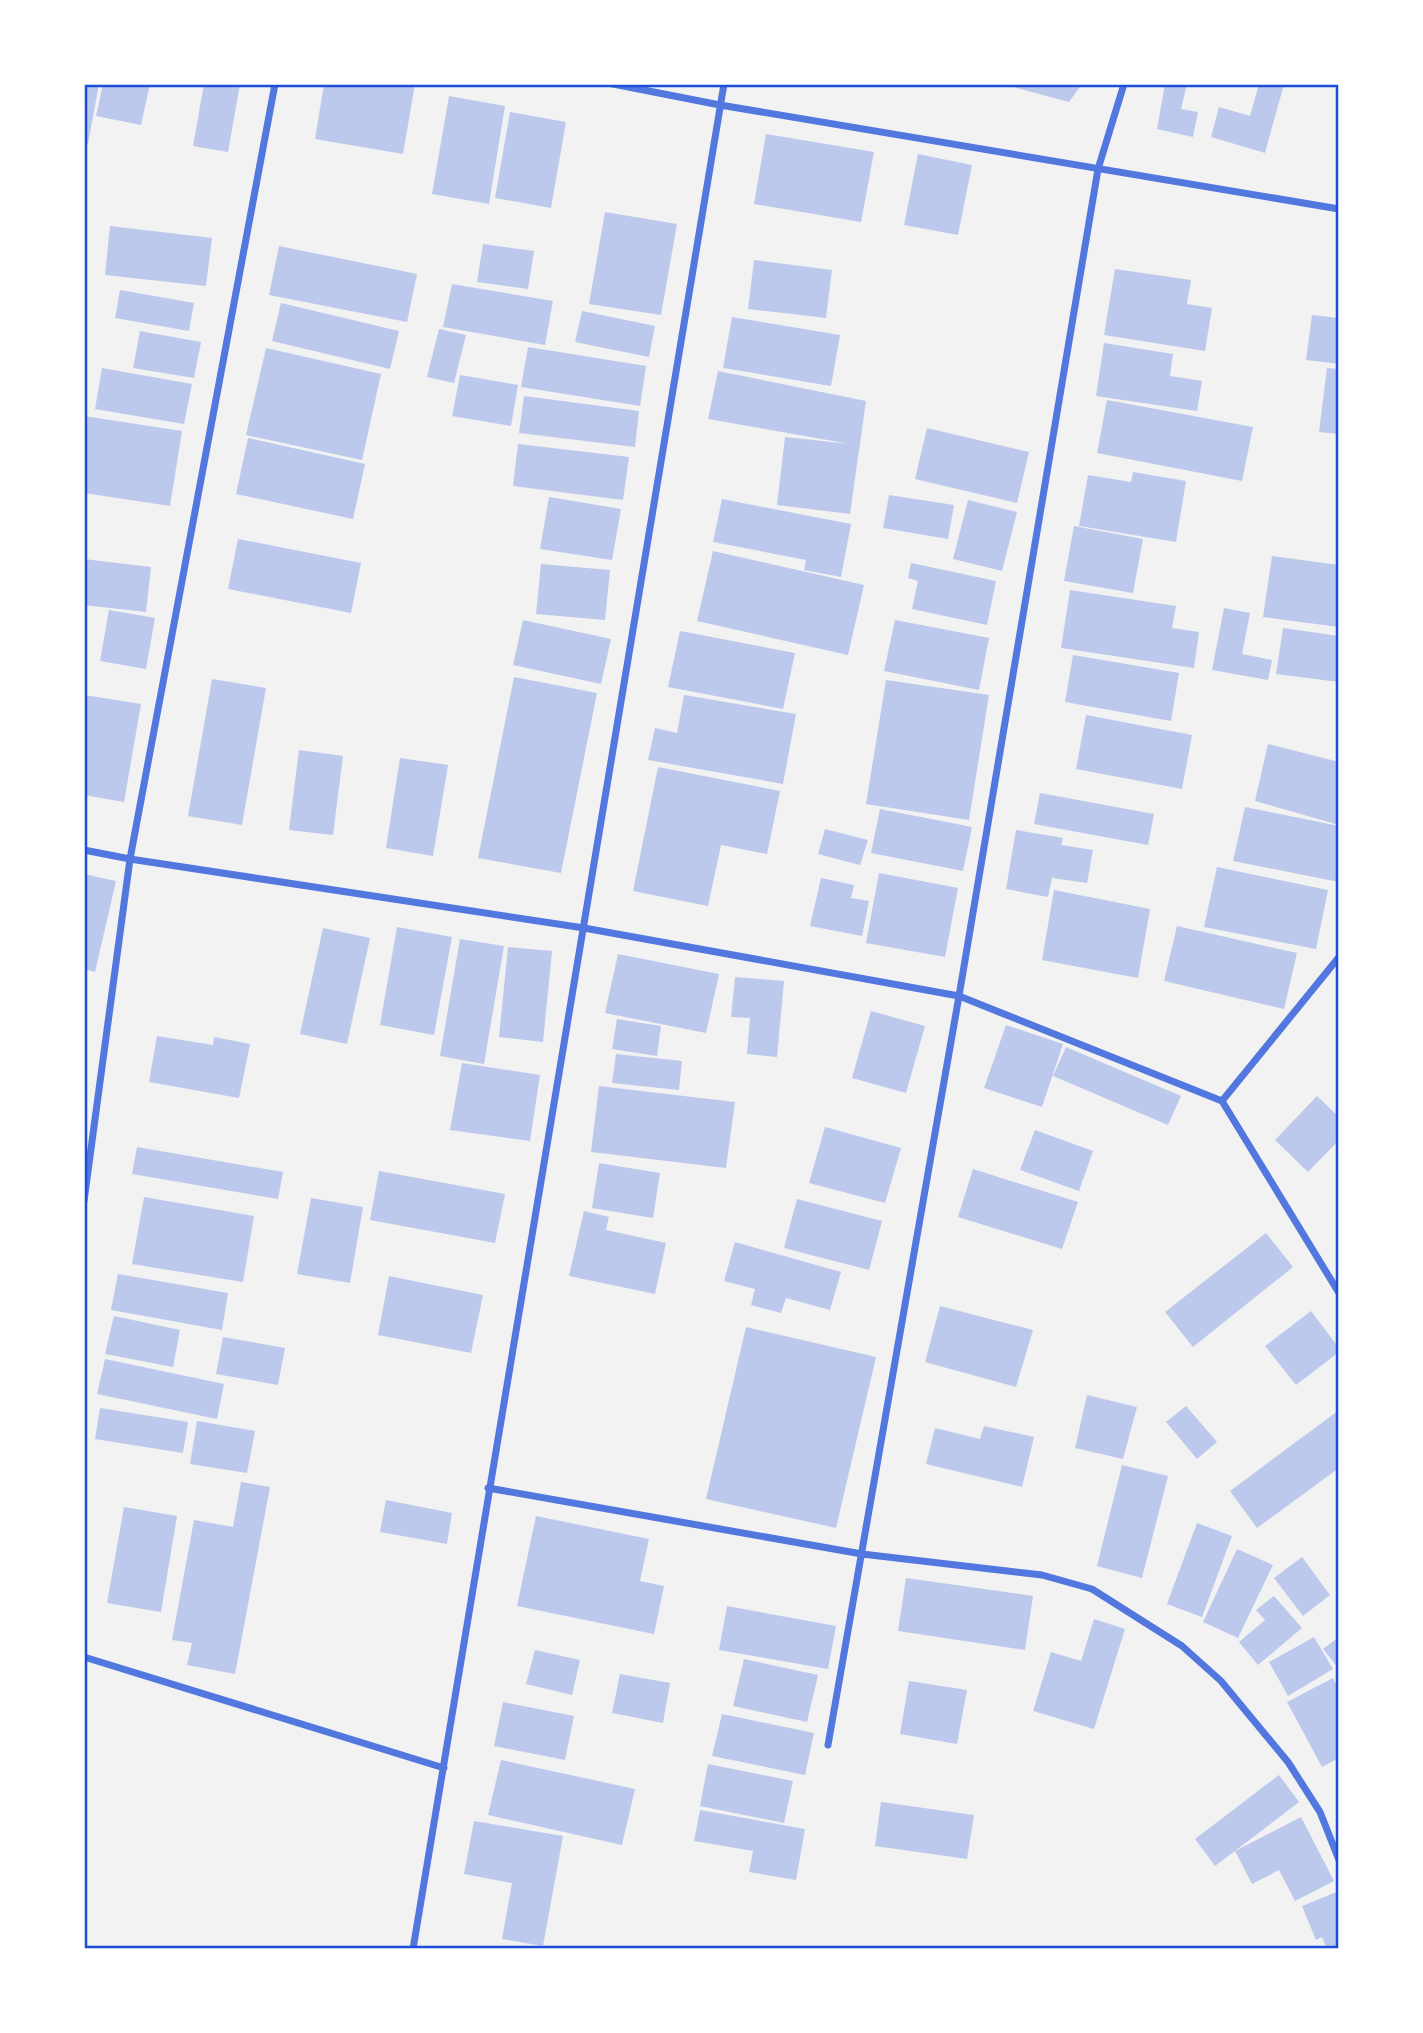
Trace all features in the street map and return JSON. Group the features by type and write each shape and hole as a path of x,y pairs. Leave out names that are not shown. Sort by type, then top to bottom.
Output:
{"street":[{"path":"84,1201 130,859 275,84"},
{"path":"614,84 720,105 1339,209"},
{"path":"413,1949 724,84"},
{"path":"828,1745 960,996 1098,169 1124,84"},
{"path":"84,850 584,928 960,996 1222,1101 1339,1293"},
{"path":"1222,1101 1339,957"},
{"path":"488,1488 862,1554 1042,1575 1093,1589 1182,1646 1221,1681 1288,1762 1320,1812 1339,1860"},
{"path":"84,1657 444,1768"}],"building":[{"path":"84,84 99,84 88,144 84,143"},
{"path":"103,84 150,84 141,125 96,116"},
{"path":"204,84 240,84 228,152 193,146"},
{"path":"324,84 415,84 403,154 315,139"},
{"path":"1002,84 1082,84 1069,102"},
{"path":"1165,84 1187,84 1181,109 1198,112 1193,137 1157,129"},
{"path":"1259,84 1284,84 1265,153 1211,137 1219,107 1250,116"},
{"path":"449,96 505,106 489,204 432,194"},
{"path":"510,112 566,122 551,208 495,198"},
{"path":"766,134 874,152 861,222 754,204"},
{"path":"918,154 972,165 958,235 904,225"},
{"path":"605,212 677,224 661,315 589,304"},
{"path":"110,226 212,238 206,286 105,275"},
{"path":"483,244 534,251 528,289 477,282"},
{"path":"279,246 417,274 407,322 269,295"},
{"path":"754,260 832,270 826,318 748,309"},
{"path":"1115,269 1191,280 1187,304 1212,308 1205,351 1104,335"},
{"path":"452,284 553,301 545,345 443,327"},
{"path":"120,290 194,303 189,331 115,318"},
{"path":"281,303 399,331 390,369 272,341"},
{"path":"582,311 655,326 649,357 575,342"},
{"path":"1312,315 1339,318 1339,364 1306,360"},
{"path":"732,317 840,335 831,386 723,368"},
{"path":"439,329 466,335 454,383 427,377"},
{"path":"140,331 201,342 194,378 133,368"},
{"path":"1104,343 1173,354 1170,376 1202,381 1197,411 1096,396"},
{"path":"528,347 646,366 640,406 521,387"},
{"path":"266,348 381,374 362,460 246,435"},
{"path":"102,368 192,384 184,424 95,409"},
{"path":"1327,368 1339,369 1339,434 1319,432"},
{"path":"718,371 866,401 850,514 777,505 785,437 850,444 708,419"},
{"path":"460,375 518,385 511,426 452,416"},
{"path":"524,396 639,411 635,447 519,433"},
{"path":"1107,400 1253,427 1242,481 1097,453"},
{"path":"84,416 182,431 170,506 84,493"},
{"path":"927,428 1029,452 1017,503 915,479"},
{"path":"248,438 365,464 353,519 236,494"},
{"path":"518,444 629,457 623,500 513,486"},
{"path":"1133,472 1186,481 1176,542 1079,526 1088,475 1131,482"},
{"path":"889,495 954,505 948,539 883,528"},
{"path":"549,497 621,509 612,560 540,549"},
{"path":"722,499 851,524 841,577 804,570 806,560 713,542"},
{"path":"968,500 1017,512 1002,571 953,559"},
{"path":"1074,526 1143,539 1133,593 1064,581"},
{"path":"238,539 361,563 351,613 228,589"},
{"path":"713,551 864,585 848,655 697,621"},
{"path":"1272,556 1339,565 1339,627 1263,617"},
{"path":"84,559 151,567 146,612 84,605"},
{"path":"911,563 996,581 987,625 912,609 918,581 908,578"},
{"path":"541,564 610,570 605,620 536,614"},
{"path":"1070,590 1176,606 1172,628 1199,632 1194,668 1061,648"},
{"path":"1224,608 1250,613 1242,654 1272,660 1268,680 1212,670"},
{"path":"109,610 155,618 146,669 100,661"},
{"path":"523,620 611,639 601,684 513,665"},
{"path":"895,620 989,638 979,690 884,671"},
{"path":"1283,628 1339,636 1339,682 1276,674"},
{"path":"680,631 795,653 783,709 668,687"},
{"path":"1073,655 1179,673 1171,721 1065,702"},
{"path":"514,677 597,693 561,873 478,858"},
{"path":"212,679 266,688 242,825 188,816"},
{"path":"886,680 989,695 969,820 866,804"},
{"path":"84,695 141,704 124,802 84,795"},
{"path":"684,695 796,714 783,784 648,760 655,728 677,733"},
{"path":"1086,715 1192,735 1182,789 1076,769"},
{"path":"1268,744 1339,762 1339,825 1255,801"},
{"path":"299,750 343,756 333,835 289,830"},
{"path":"400,758 448,765 433,856 386,848"},
{"path":"658,767 780,791 767,854 721,845 708,906 633,891"},
{"path":"1040,793 1154,814 1148,845 1034,824"},
{"path":"1245,807 1339,826 1339,882 1233,861"},
{"path":"880,809 972,827 963,871 871,853"},
{"path":"825,829 868,840 860,865 818,854"},
{"path":"1016,830 1063,838 1061,845 1093,850 1087,883 1052,878 1048,897 1006,889"},
{"path":"1217,867 1328,890 1316,949 1204,927"},
{"path":"879,873 958,888 945,957 866,943"},
{"path":"84,874 116,881 95,972 84,969"},
{"path":"821,878 854,885 851,898 869,901 862,936 810,926"},
{"path":"1054,890 1150,909 1138,978 1042,960"},
{"path":"1177,926 1297,953 1284,1009 1164,981"},
{"path":"397,927 452,937 434,1035 380,1025"},
{"path":"323,928 370,938 347,1044 300,1034"},
{"path":"460,939 504,946 484,1064 440,1056"},
{"path":"508,947 552,951 543,1042 499,1037"},
{"path":"618,954 719,974 706,1033 605,1013"},
{"path":"735,977 784,981 777,1057 747,1054 750,1018 731,1017"},
{"path":"871,1011 925,1026 906,1093 852,1078"},
{"path":"617,1019 661,1026 657,1056 612,1049"},
{"path":"1006,1025 1063,1044 1042,1107 984,1088"},
{"path":"157,1036 213,1045 214,1037 250,1044 239,1098 149,1082"},
{"path":"1066,1047 1181,1096 1168,1125 1053,1076"},
{"path":"616,1054 682,1061 679,1090 612,1083"},
{"path":"462,1063 540,1075 530,1141 450,1130"},
{"path":"599,1086 735,1102 726,1168 591,1152"},
{"path":"1317,1096 1339,1117 1339,1140 1308,1172 1275,1140"},
{"path":"825,1127 901,1148 885,1203 809,1183"},
{"path":"1035,1130 1093,1151 1079,1191 1020,1170"},
{"path":"137,1147 283,1172 278,1199 132,1174"},
{"path":"599,1163 660,1173 653,1218 592,1208"},
{"path":"973,1169 1078,1202 1062,1249 958,1217"},
{"path":"379,1171 505,1194 495,1243 370,1220"},
{"path":"144,1197 254,1216 243,1282 132,1264"},
{"path":"311,1198 363,1207 350,1283 297,1274"},
{"path":"797,1199 882,1221 869,1270 784,1248"},
{"path":"584,1211 609,1217 606,1230 666,1243 655,1294 569,1276"},
{"path":"1266,1233 1293,1267 1193,1347 1165,1312"},
{"path":"735,1242 841,1272 830,1310 786,1298 781,1313 751,1305 755,1289 724,1281"},
{"path":"118,1274 228,1293 222,1330 111,1310"},
{"path":"389,1276 483,1295 471,1353 378,1335"},
{"path":"940,1306 1033,1330 1016,1387 925,1362"},
{"path":"1311,1311 1339,1348 1339,1352 1296,1385 1265,1346"},
{"path":"114,1316 180,1330 173,1367 105,1354"},
{"path":"746,1327 876,1357 836,1528 706,1499"},
{"path":"223,1337 285,1348 278,1385 216,1374"},
{"path":"105,1359 224,1384 217,1419 97,1394"},
{"path":"1087,1395 1137,1407 1123,1459 1075,1448"},
{"path":"1186,1406 1217,1442 1197,1459 1166,1422"},
{"path":"100,1408 188,1422 183,1453 95,1439"},
{"path":"1339,1410 1339,1468 1257,1528 1230,1491"},
{"path":"197,1421 255,1431 247,1473 190,1464"},
{"path":"984,1426 1034,1437 1022,1487 926,1464 935,1428 980,1439"},
{"path":"1122,1465 1168,1476 1142,1578 1097,1566"},
{"path":"241,1482 270,1487 235,1674 187,1665 192,1643 172,1640 194,1520 233,1527"},
{"path":"386,1500 452,1513 447,1544 380,1532"},
{"path":"124,1507 177,1516 161,1612 107,1603"},
{"path":"536,1516 649,1539 640,1581 664,1586 654,1634 517,1606"},
{"path":"1197,1523 1232,1536 1202,1617 1167,1604"},
{"path":"1237,1549 1273,1565 1238,1638 1203,1622"},
{"path":"1302,1557 1330,1595 1303,1616 1274,1578"},
{"path":"906,1578 1033,1596 1025,1650 898,1631"},
{"path":"1274,1596 1302,1628 1258,1665 1239,1642 1265,1620 1256,1610"},
{"path":"727,1606 836,1626 828,1669 719,1650"},
{"path":"1094,1619 1125,1629 1094,1729 1033,1711 1051,1652 1081,1661"},
{"path":"1314,1637 1333,1669 1288,1696 1269,1662"},
{"path":"1339,1637 1339,1669 1323,1649"},
{"path":"535,1650 580,1660 572,1695 526,1684"},
{"path":"744,1659 818,1675 807,1722 733,1706"},
{"path":"620,1674 670,1683 663,1723 612,1713"},
{"path":"1333,1678 1339,1690 1339,1758 1322,1767 1287,1702"},
{"path":"909,1681 967,1690 957,1744 900,1734"},
{"path":"503,1702 574,1716 565,1760 494,1746"},
{"path":"722,1714 814,1733 805,1775 712,1756"},
{"path":"501,1760 635,1789 622,1845 488,1815"},
{"path":"708,1764 793,1781 784,1823 700,1806"},
{"path":"1279,1775 1299,1802 1215,1866 1195,1839"},
{"path":"881,1802 974,1815 967,1859 875,1846"},
{"path":"700,1810 805,1829 796,1880 749,1872 753,1851 694,1841"},
{"path":"1301,1817 1334,1881 1295,1901 1279,1870 1252,1884 1235,1851"},
{"path":"474,1821 563,1836 543,1946 502,1939 512,1883 464,1874"},
{"path":"1339,1891 1339,1949 1327,1949 1322,1937 1316,1940 1302,1906"}]}
